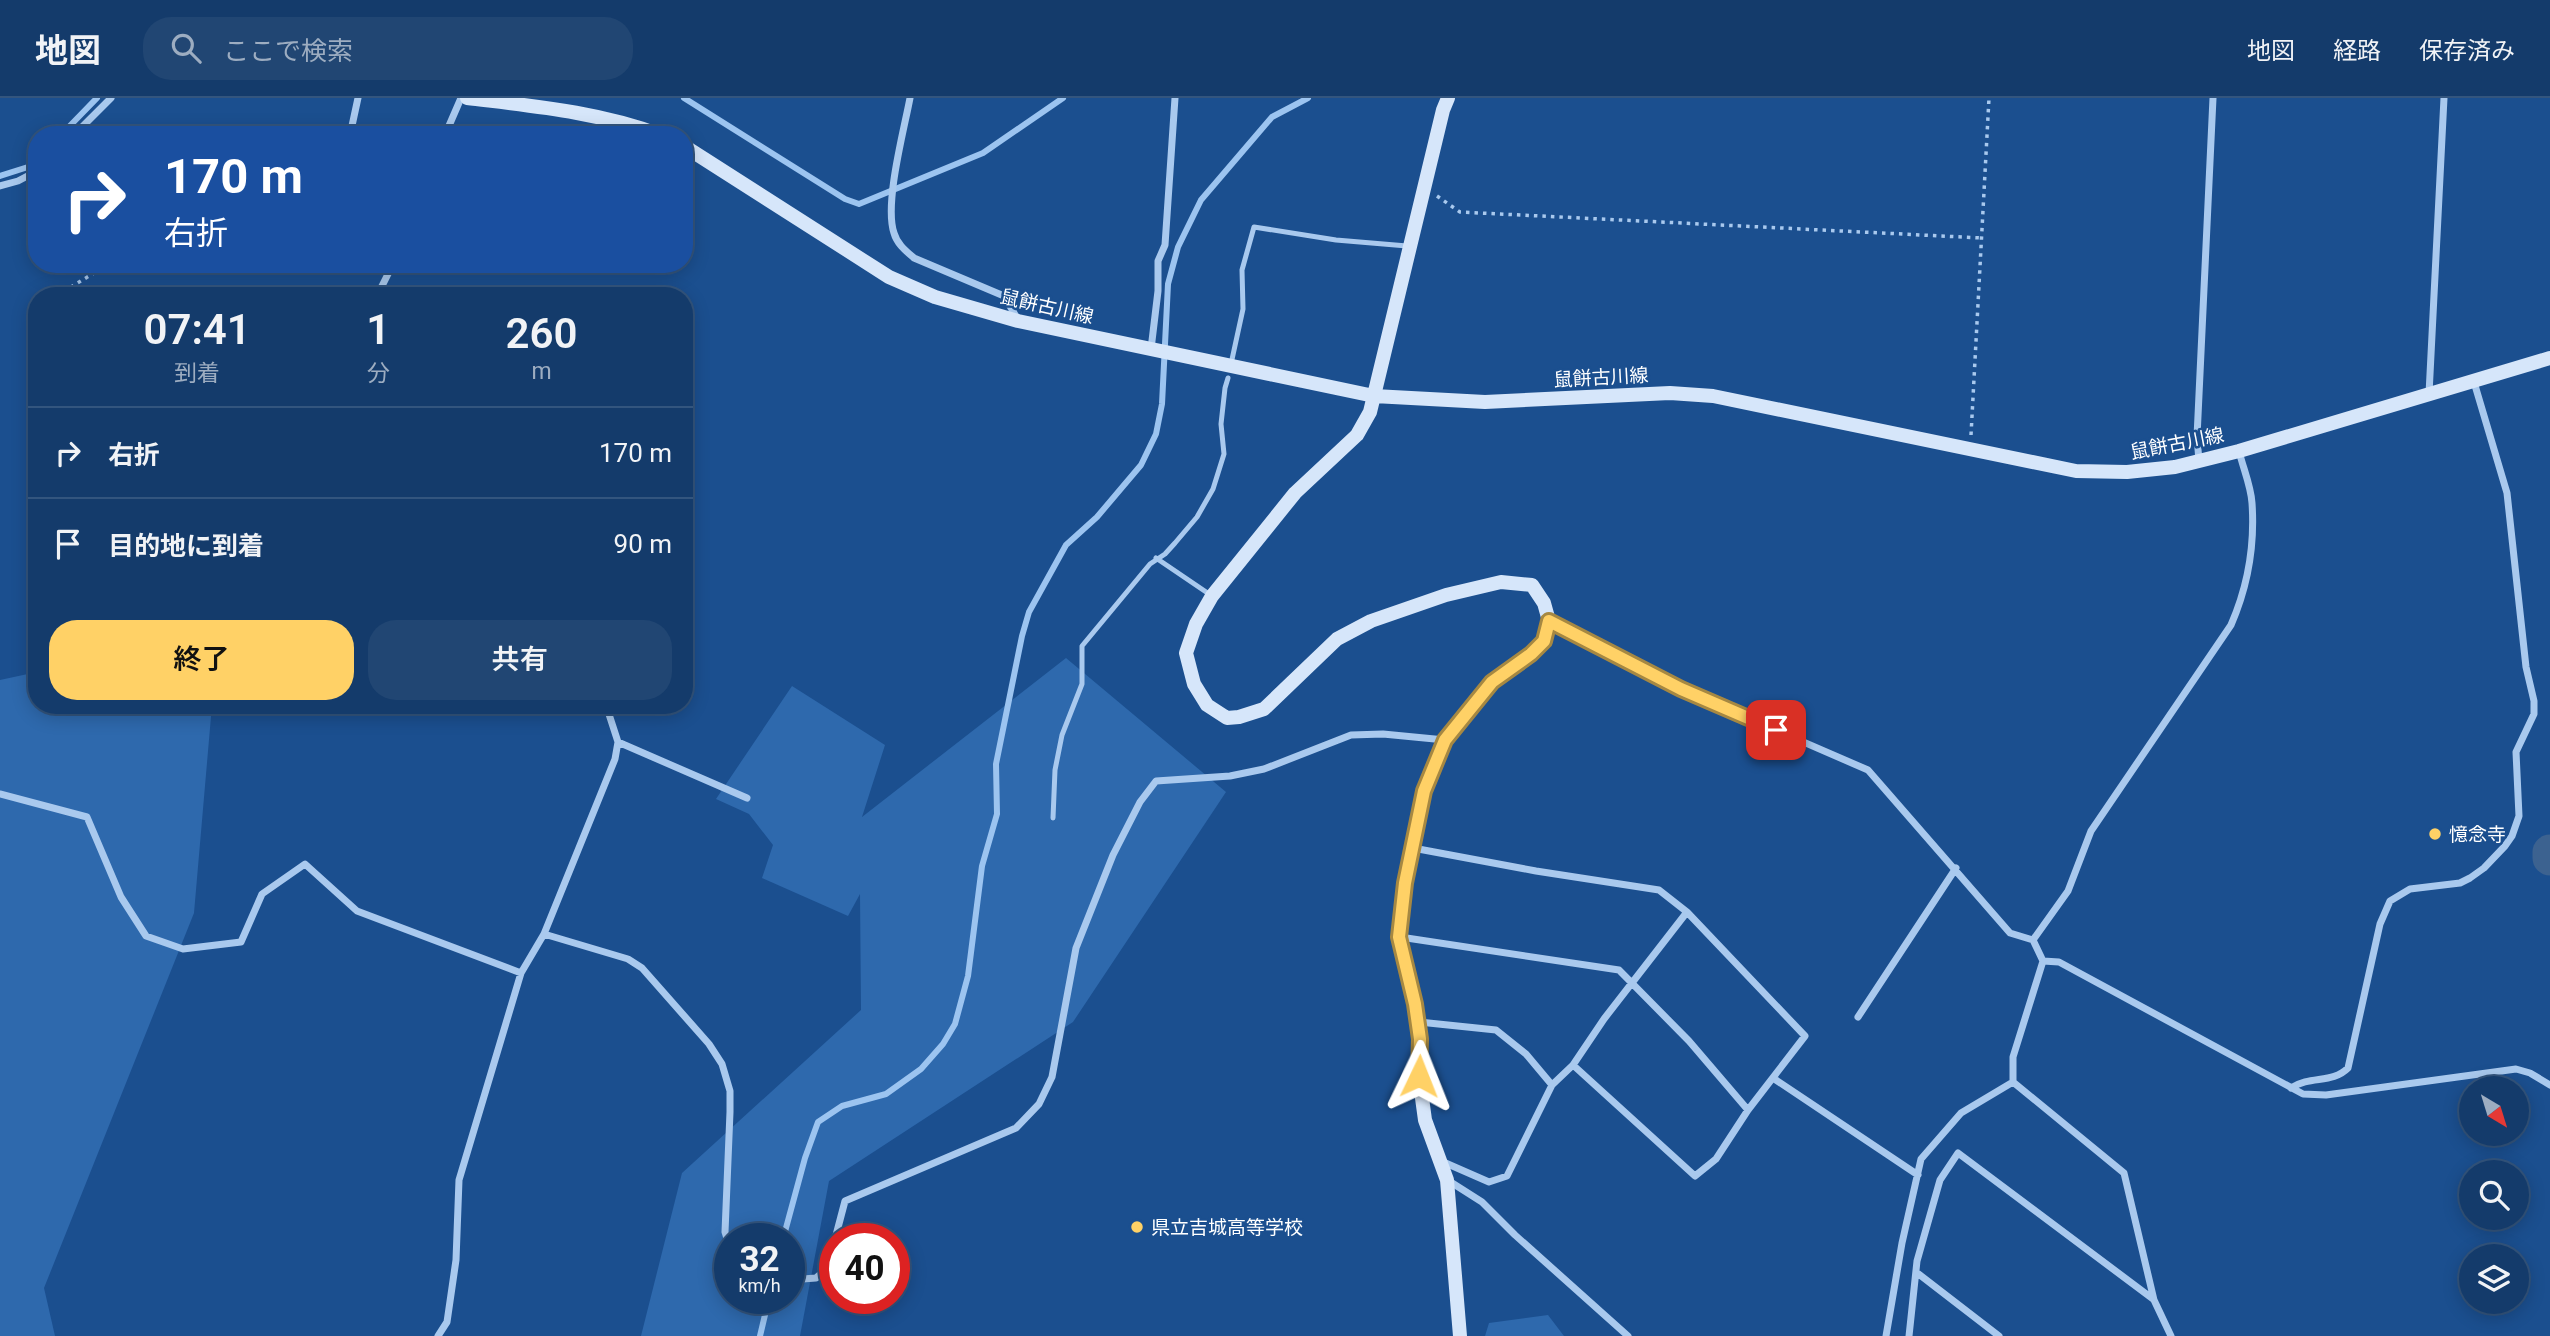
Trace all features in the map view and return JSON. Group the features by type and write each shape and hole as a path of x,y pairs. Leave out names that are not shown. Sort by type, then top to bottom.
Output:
{"main road":[{"path":"467,98 582,114 632,126"},
{"path":"1448,98 1370,412 1357,435 1295,494 1212,596 1196,624 1186,653 1194,684 1207,705 1227,718 1240,718 1264,709 1337,639 1371,621 1447,595 1501,582 1532,585 1544,603 1549,621 1544,641 1531,654 1492,682 1445,740 1424,791 1405,883 1399,937 1418,1022 1419,1076 1425,1120 1447,1180 1460,1336"},
{"name":"鼠餅古川線","path":"693,152 889,277 935,297 1018,321 1176,353 1230,371 1374,396 1485,402 1670,393 1713,396 2076,471 2152,471 2239,451 2550,358"}],"street":[{"path":"83,126 111,98"},
{"path":"352,126 358,98"},
{"path":"449,126 461,98"},
{"path":"910,98 891,206 894,234 906,252 929,265 1004,296 1018,321"},
{"path":"1152,349 1158,261 1165,245 1175,98"},
{"path":"2199,461 2197,437 2213,98"},
{"path":"2429,396 2444,98"},
{"path":"0,186 28,176"},
{"path":"2291,1088 2302,1081 2339,1076 2348,1068 2380,924 2390,901 2410,889 2460,883 2470,878 2505,846 2517,825 2519,801 2516,752 2534,714 2534,701 2526,667 2508,493 2474,382"},
{"path":"2033,940 2068,891 2091,831 2231,625 2244,596 2251,556 2252,502 2239,451"},
{"path":"1549,621 1681,689 1868,770 2010,933 2033,940 2043,961 2013,1057 2013,1082"},
{"path":"438,1336 447,1322 456,1260 459,1180 521,972 544,934 615,759 618,742 609,714"},
{"path":"839,1223 845,1201 1016,1128 1039,1104 1052,1077 1076,948 1113,855 1140,802 1156,781 1230,776 1264,769 1351,735 1383,734 1445,740"},
{"path":"618,742 747,798"},
{"path":"0,794 87,817 121,897 146,936 183,949 241,942 262,894 305,864 357,911 521,972"},
{"path":"1413,848 1658,890 1687,912 1805,1036 1748,1110 1716,1159 1695,1177 1573,1065"},
{"path":"1858,1017 1955,869"},
{"path":"1439,1160 1489,1182 1507,1176 1552,1085 1573,1065 1604,1019 1687,912"},
{"path":"544,934 628,959 642,968 709,1044 722,1065 730,1091 725,1223"},
{"path":"1399,937 1619,970 1689,1041 1748,1110"},
{"path":"2043,961 2059,962 2303,1094 2326,1095 2516,1069 2530,1073 2550,1085"},
{"path":"1418,1022 1496,1030 1526,1054 1552,1085"},
{"path":"1773,1078 1918,1175"},
{"path":"1886,1336 1902,1243 1921,1159 1961,1113 2013,1082"},
{"path":"2013,1082 2124,1173 2154,1300 2171,1336"},
{"path":"1909,1336 1917,1261 1940,1180 1958,1153 2154,1300"},
{"path":"1447,1180 1482,1202 1628,1336"},
{"path":"1916,1272 1999,1336"}],"lane":[{"path":"1053,818 1055,770 1062,735 1082,684 1082,646 1156,558 1165,554 1175,543 1196,517 1213,489 1224,454 1224,388 1243,309 1242,270 1254,227 1336,240 1411,246"},
{"path":"1156,558 1212,596"}],"path":[{"path":"1970,450 1989,98"},
{"path":"1424,187 1460,212 1982,238"},
{"path":"70,287 94,273"}],"shaded area":[{"path":"1066,658 1226,792 1073,1022 829,1181 819,1223 805,1309 805,1223 714,1223 714,1314 804,1314 800,1336 641,1336 682,1173 861,1010 860,894 848,916 762,878 773,845 749,814 716,799 792,686 885,745 862,817"},
{"path":"28,674 28,714 211,714 194,913 44,1288 55,1336 0,1336 0,680"},
{"path":"1548,1315 1564,1336 1485,1336 1489,1323"}],"waterway":[{"path":"70,126 97,98"},
{"path":"684,98 845,199 859,204 983,153 1063,98"},
{"path":"787,1223 818,1122 842,1106 886,1094 921,1069 943,1044 955,1024 968,976 982,866 997,814 996,764 1029,612 1066,545 1097,517 1141,465 1156,434 1162,404 1168,284 1178,247 1201,200 1272,117 1308,98"},
{"path":"0,176 28,167"},
{"path":"2550,852 2550,858"},
{"path":"760,1336 765,1314"}],"place":[{"name":"憶念寺","path":"2435,834"},
{"name":"県立吉城高等学校","path":"1137,1227"}],"route":[{"path":"1419,1076 1420,1039 1415,1004 1399,937 1405,883 1424,791 1445,740 1492,682 1531,654 1544,641 1549,621 1681,689 1776,730"}]}
